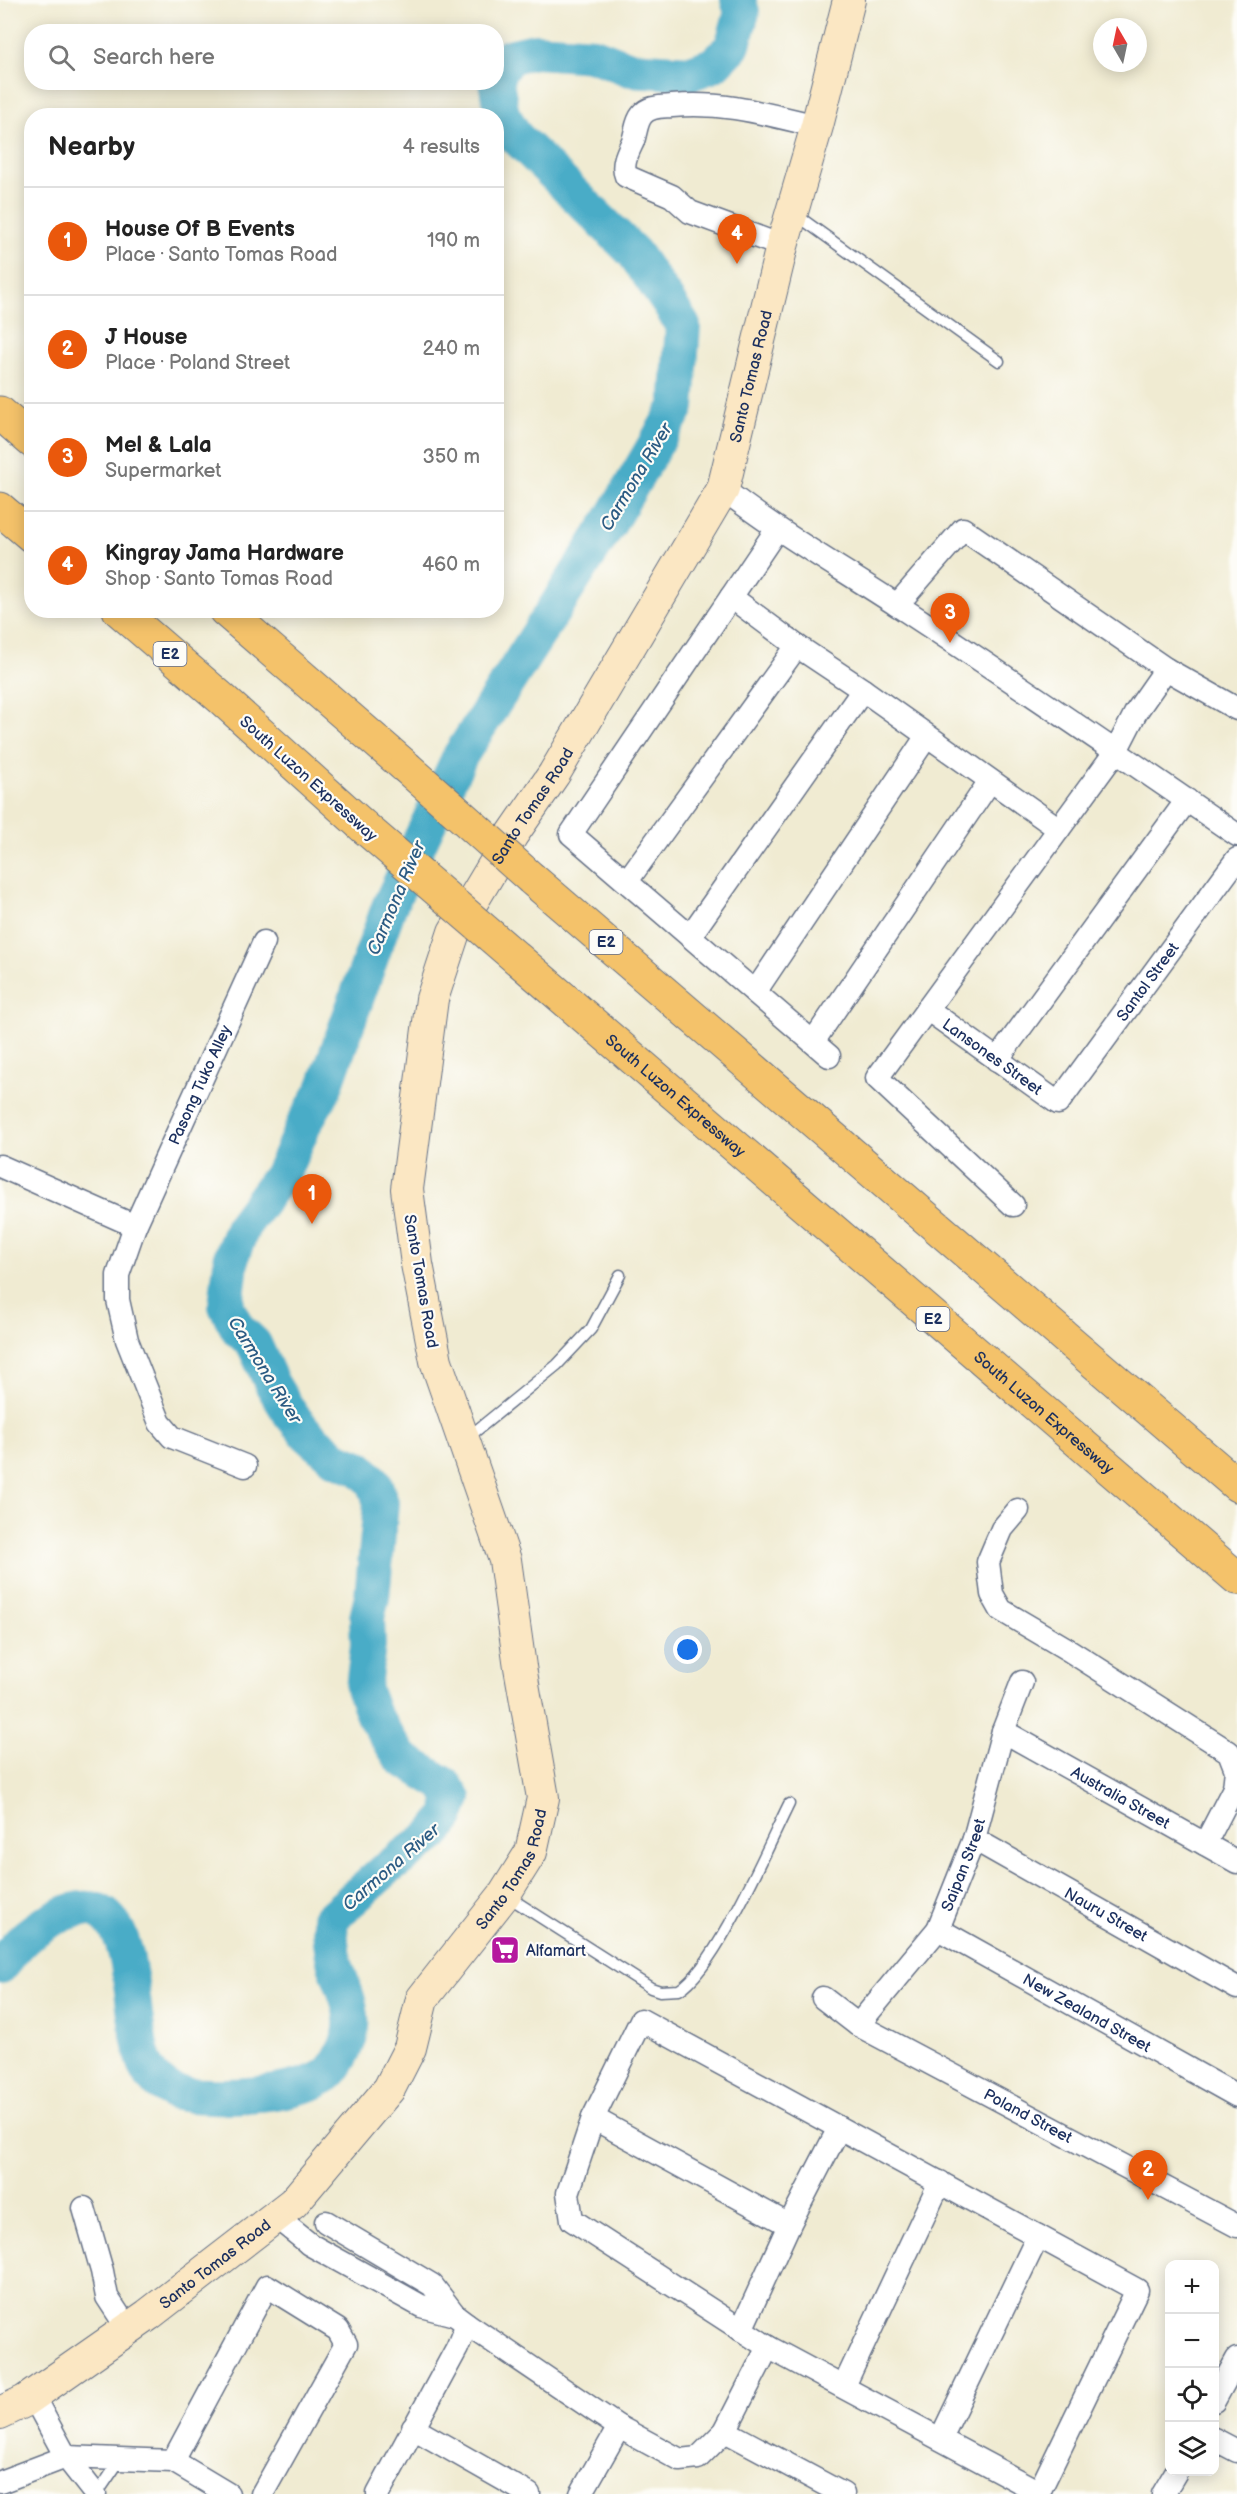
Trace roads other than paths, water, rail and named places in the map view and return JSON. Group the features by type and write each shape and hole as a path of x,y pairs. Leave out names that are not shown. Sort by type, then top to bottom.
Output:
{"highway":[{"path":"0,413 24,434"},
{"path":"0,508 24,529"},
{"name":"South Luzon Expressway","path":"128,618 364,827 1237,1578"},
{"name":"E2","path":"234,618 532,879 1237,1485"}],"street":[{"name":"Santo Tomas Road","path":"0,2413 33,2396 128,2329 284,2210 389,2089 410,2048 422,1999 504,1895 531,1852 543,1798 520,1667 505,1560 436,1361 417,1264 407,1189 432,999 454,932 512,835 554,774 723,489 782,246 817,126 849,0"},
{"path":"782,246 690,212 672,196 626,176 625,162 642,114 652,108 700,103 734,106 817,126"},
{"path":"723,489 777,529 897,605 1237,835"},
{"path":"777,529 572,834 821,1049 990,781"},
{"path":"897,605 963,529 1166,669 1237,709"},
{"path":"731,597 797,646 864,690 1059,829"},
{"path":"627,881 797,646"},
{"path":"1013,1205 877,1078 1116,751 1136,712 1166,669"},
{"path":"690,936 864,690"},
{"path":"755,992 927,736"},
{"path":"998,1059 1187,800"},
{"name":"Santol Street","path":"1058,1103 1237,859"},
{"name":"Pasong Tuko Alley","path":"245,1466 172,1437 160,1423 127,1340 118,1299 118,1275 135,1226 264,942"},
{"name":"Lansones Street","path":"927,1009 1058,1103"},
{"path":"0,1166 135,1226"},
{"path":"1018,1510 1002,1529 988,1562 992,1594 1000,1610 1067,1649 1229,1752 1236,1770 1234,1788 1204,1844"},
{"name":"Saipan Street","path":"858,2025 938,1929 974,1839 1003,1731 1022,1682"},
{"name":"Australia Street","path":"1003,1731 1237,1862"},
{"name":"Nauru Street","path":"974,1839 1237,1988"},
{"name":"New Zealand Street","path":"938,1929 1237,2096"},
{"name":"Poland Street","path":"823,1998 858,2025 1237,2226"},
{"path":"641,2020 839,2128 1137,2290 1039,2493 844,2386 768,2348 572,2220 568,2193 593,2118 641,2020"},
{"path":"593,2118 789,2225"},
{"path":"741,2330 789,2225 839,2128"},
{"path":"844,2386 940,2182"},
{"path":"84,2208 102,2271 106,2297 128,2329"},
{"path":"284,2210 325,2221 432,2285 461,2320"},
{"path":"284,2210 308,2243 421,2306 461,2320 619,2427 680,2460 699,2458 725,2431 768,2348"},
{"path":"941,2438 1038,2236"},
{"path":"351,2267 364,2245"},
{"path":"173,2462 267,2286 338,2330 346,2344 262,2494"},
{"path":"378,2494 413,2428 461,2320"},
{"path":"1219,2393 1237,2359"},
{"path":"33,2396 66,2457 96,2494"},
{"path":"581,2494 619,2427"},
{"path":"413,2428 529,2494"},
{"path":"725,2431 843,2494"},
{"path":"1219,2441 1237,2451"},
{"path":"0,2482 66,2457 173,2462 228,2494"},
{"path":"1163,2494 1174,2476"}],"lane":[{"path":"792,213 999,362"},
{"path":"463,1441 564,1358 591,1329 620,1275"},
{"path":"504,1895 651,1988 660,1991 680,1990 705,1964 724,1933 789,1804"},
{"path":"96,2494 120,2460"}],"waterway":[{"name":"Carmona River","path":"504,64 509,57 535,51 594,55 630,69 691,73 713,65 732,47 742,12 738,0"},
{"name":"Carmona River","path":"498,90 501,108"},
{"name":"Carmona River","path":"0,1966 23,1939 54,1918 76,1910 96,1910 105,1915 116,1928 124,1946 144,2059 151,2075 163,2086 177,2093 232,2096 277,2092 315,2081 328,2074 338,2062 349,2039 351,2029 348,2001 335,1964 330,1919 385,1870 433,1835 447,1817 454,1798 444,1784 401,1758 373,1715 363,1688 368,1645 367,1618 372,1597 381,1503 374,1482 359,1468 336,1459 307,1434 291,1415 272,1384 254,1344 238,1329 226,1306 232,1254 243,1226 283,1172 305,1122 324,1089 389,907 460,756 610,522 677,407 683,326 634,253 516,137 504,117"}],"place":[{"name":"Kingray Jama Hardware","path":"737,264"},
{"name":"Mel & Lala","path":"950,643"},
{"name":"House Of B Events","path":"312,1224"},
{"name":"Alfamart","path":"505,1950"},
{"name":"J House","path":"1148,2200"}]}
